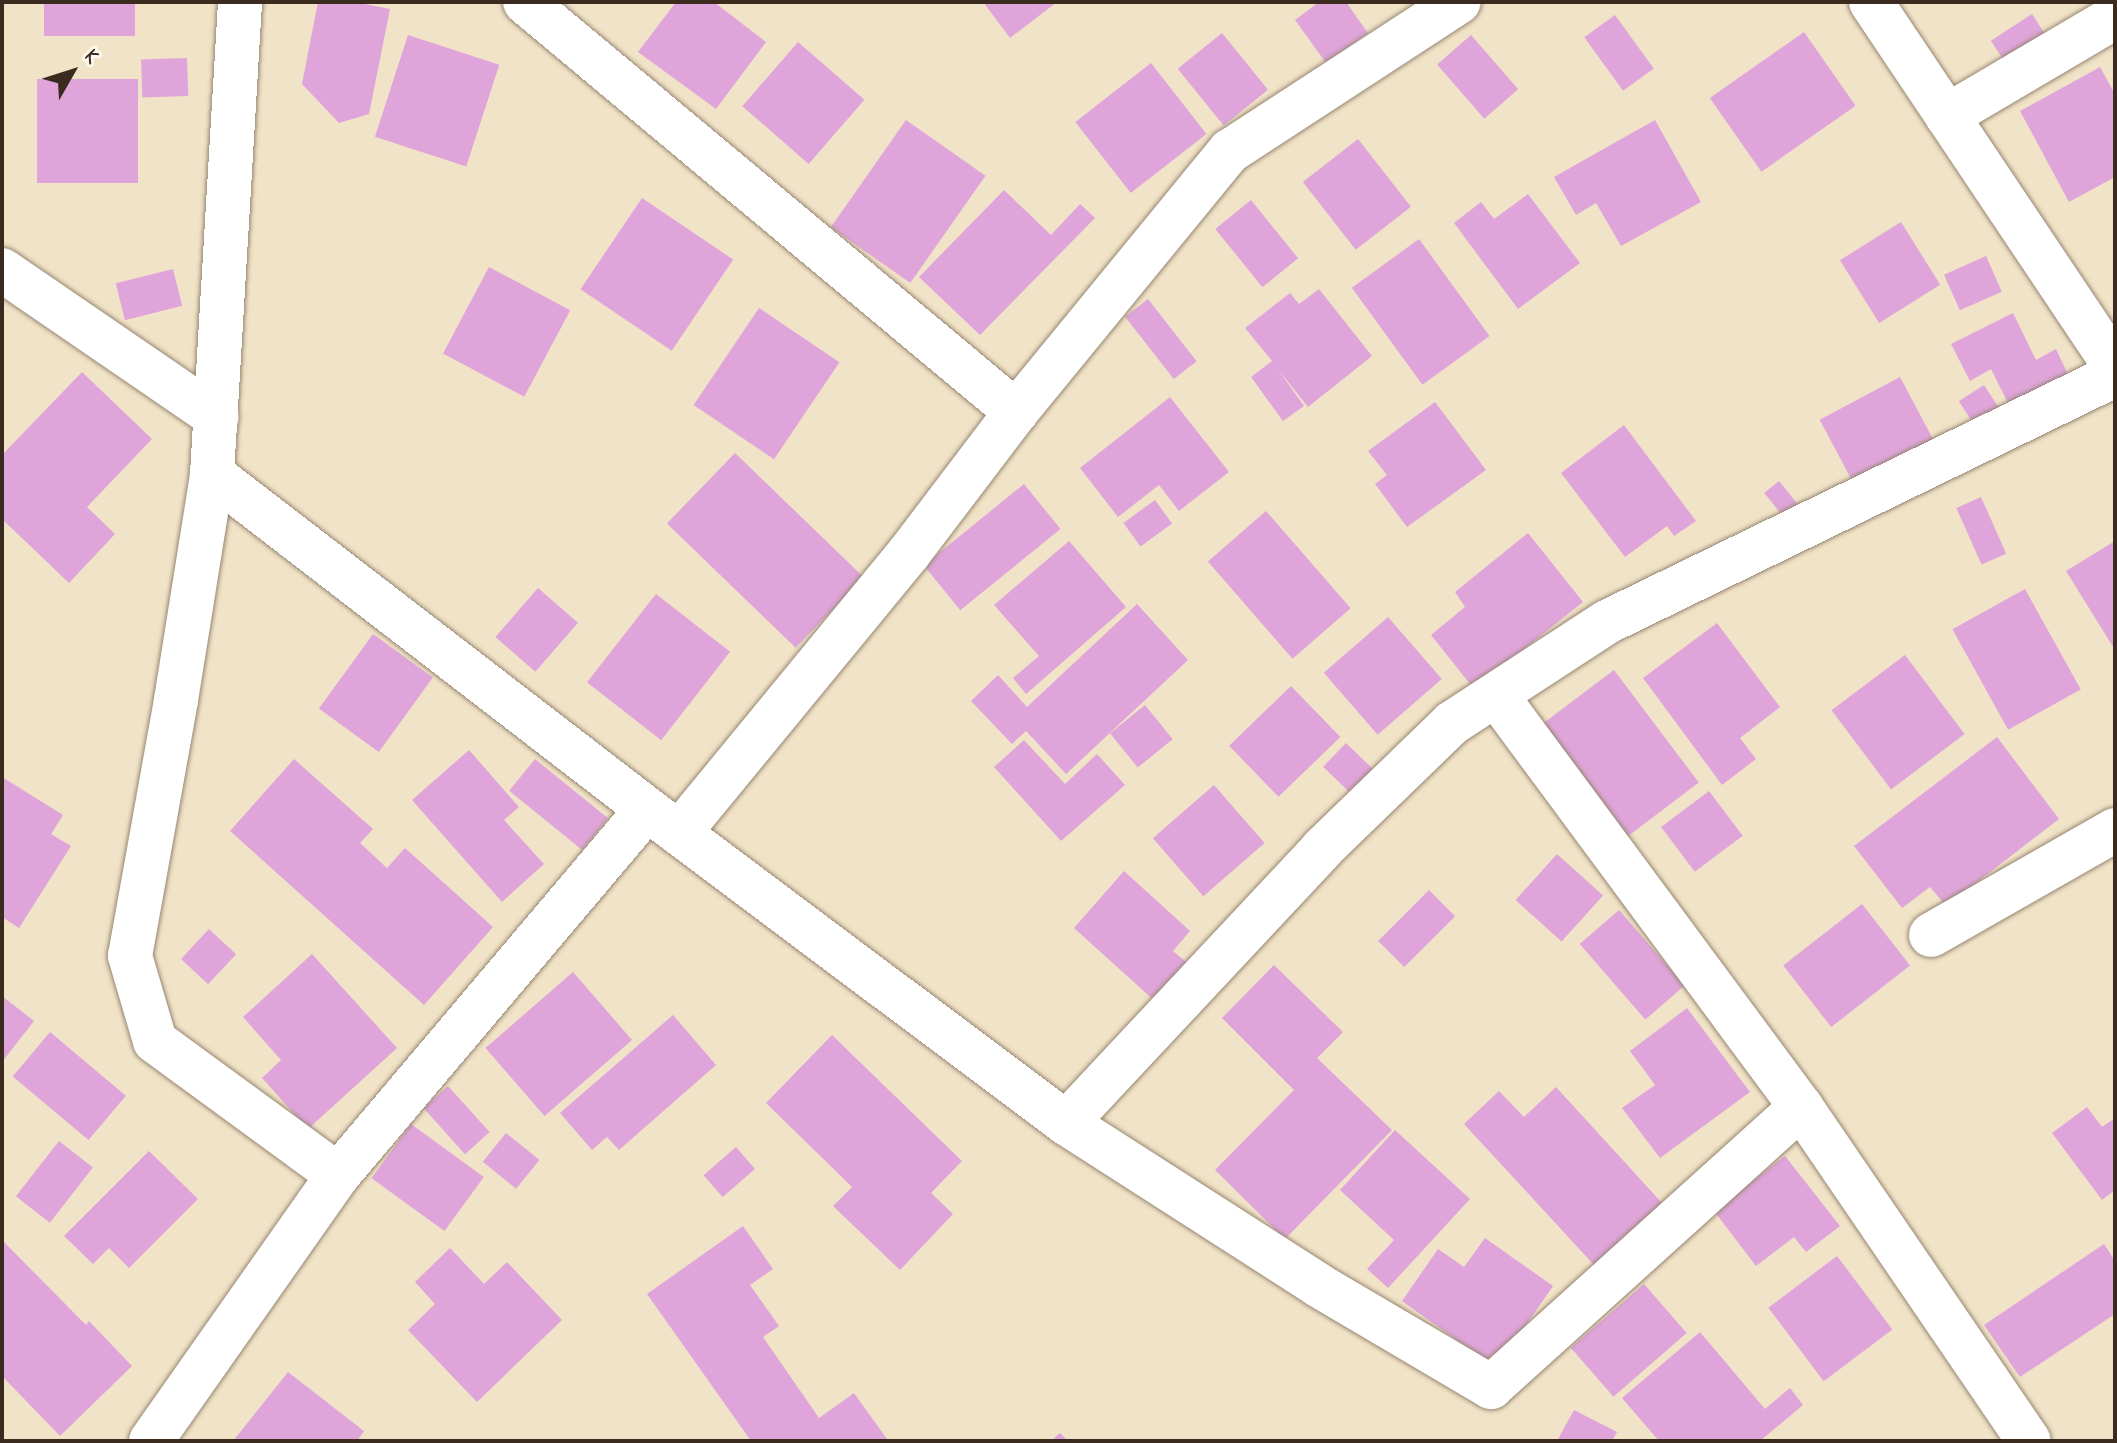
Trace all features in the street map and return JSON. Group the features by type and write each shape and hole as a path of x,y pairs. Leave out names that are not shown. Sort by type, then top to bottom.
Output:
{"street":[{"path":"240,2 212,474 176,700 130,956 155,1041 338,1175"},
{"path":"525,2 1016,412"},
{"path":"151,1441 338,1175 909,553 1016,412 1230,151 1459,2"},
{"path":"1871,2 2115,367"},
{"path":"1947,116 2115,17"},
{"path":"2,270 217,417"},
{"path":"1066,1123 1322,849 1452,723 1607,622 2115,375"},
{"path":"212,474 663,821 1066,1123 1318,1285 1491,1387 1801,1107"},
{"path":"1496,695 1801,1107 2029,1441"},
{"path":"1931,935 2115,830"}],"building":[{"path":"44,2 135,2 135,36 44,36"},
{"path":"318,2 355,2 390,9 369,114 339,123 302,84"},
{"path":"676,2 714,2 766,42 716,109 638,52"},
{"path":"983,2 1057,2 1010,38"},
{"path":"1319,2 1346,2 1368,33 1326,63 1295,20"},
{"path":"2032,14 2047,37 2006,63 1991,41"},
{"path":"1615,15 1654,68 1623,91 1584,37"},
{"path":"1804,32 1856,106 1761,172 1710,98"},
{"path":"1222,33 1268,90 1224,126 1178,69"},
{"path":"408,35 499,65 466,166 375,137"},
{"path":"1471,35 1518,89 1484,119 1437,65"},
{"path":"798,42 864,100 809,164 742,106"},
{"path":"187,58 188,96 142,98 141,60"},
{"path":"1151,63 1206,134 1131,193 1075,122"},
{"path":"2100,67 2115,94 2115,177 2069,202 2020,111"},
{"path":"37,79 138,79 138,183 37,183"},
{"path":"906,120 985,176 910,283 831,227"},
{"path":"1655,120 1701,202 1621,246 1596,203 1576,215 1554,177"},
{"path":"1358,139 1411,207 1356,250 1303,182"},
{"path":"1004,190 1051,235 1080,204 1095,218 980,335 919,277"},
{"path":"1528,194 1580,263 1518,309 1454,223 1481,202 1494,219"},
{"path":"642,198 733,260 672,351 580,289"},
{"path":"1251,200 1298,258 1262,287 1215,229"},
{"path":"1901,222 1940,285 1879,323 1840,260"},
{"path":"1419,239 1490,336 1422,385 1352,288"},
{"path":"1986,256 2002,292 1960,310 1944,275"},
{"path":"489,267 570,310 524,397 443,354"},
{"path":"173,269 182,306 125,320 116,283"},
{"path":"1319,289 1372,356 1308,407 1277,368 1304,406 1283,421 1251,377 1272,361 1245,328 1290,293 1299,304"},
{"path":"1148,299 1197,361 1174,379 1125,317"},
{"path":"759,308 839,362 774,459 694,405"},
{"path":"2013,313 2036,360 2056,349 2071,381 2012,411 1991,369 1970,381 1951,344"},
{"path":"82,372 152,439 87,507 115,534 69,583 2,519 2,455"},
{"path":"1900,377 1938,449 1858,491 1820,420"},
{"path":"1984,385 2004,416 1979,432 1959,401"},
{"path":"1170,397 1229,472 1179,511 1159,485 1118,517 1080,468"},
{"path":"1435,402 1486,470 1407,527 1375,484 1387,475 1368,451"},
{"path":"1624,425 1696,521 1674,536 1667,526 1625,557 1561,473"},
{"path":"735,453 864,577 796,648 667,523"},
{"path":"1779,481 1801,508 1786,520 1764,493"},
{"path":"1024,484 1061,529 960,610 924,565"},
{"path":"1981,497 2006,554 1982,565 1956,508"},
{"path":"1155,500 1172,523 1140,546 1123,523"},
{"path":"1266,511 1351,608 1293,659 1208,562"},
{"path":"1528,533 1583,602 1474,689 1431,635 1465,607 1455,592"},
{"path":"1069,541 1126,607 1026,694 1013,678 1039,656 994,605"},
{"path":"2115,541 2115,650 2066,571"},
{"path":"538,588 578,623 535,672 495,637"},
{"path":"2025,589 2081,690 2008,730 1952,629"},
{"path":"656,594 730,652 661,740 587,682"},
{"path":"1137,604 1188,660 1066,774 1026,731 1012,744 971,701 998,675 1027,707"},
{"path":"1388,617 1442,679 1378,735 1324,673"},
{"path":"1717,623 1780,707 1740,738 1756,759 1722,785 1643,678"},
{"path":"373,634 433,677 379,752 319,708"},
{"path":"1905,655 1965,734 1891,789 1832,710"},
{"path":"1614,670 1699,783 1628,836 1543,724"},
{"path":"1291,686 1340,737 1278,797 1229,746"},
{"path":"1145,705 1173,739 1138,768 1110,733"},
{"path":"1997,737 2059,819 1946,906 1930,887 1902,908 1854,846"},
{"path":"1024,740 1065,784 1097,754 1125,785 1061,841 994,767"},
{"path":"1346,743 1375,771 1352,795 1323,767"},
{"path":"469,750 519,807 504,820 544,864 502,902 412,800"},
{"path":"294,759 373,829 360,843 387,868 405,848 493,927 424,1005 230,831"},
{"path":"535,759 608,818 582,850 509,791"},
{"path":"2,777 63,815 51,834 71,846 19,928 2,917"},
{"path":"1214,785 1265,843 1203,896 1153,838"},
{"path":"1709,791 1743,836 1695,872 1661,827"},
{"path":"1557,854 1603,895 1562,942 1516,900"},
{"path":"1124,871 1190,931 1173,951 1191,966 1157,1003 1074,928"},
{"path":"1429,890 1455,916 1404,967 1378,941"},
{"path":"1862,904 1910,965 1831,1027 1783,966"},
{"path":"1619,910 1685,985 1645,1020 1580,944"},
{"path":"209,929 236,954 208,984 181,959"},
{"path":"312,954 397,1048 308,1129 262,1078 281,1060 243,1017"},
{"path":"1274,965 1343,1032 1317,1058 1392,1130 1285,1239 1215,1170 1294,1090 1222,1018"},
{"path":"573,972 632,1040 544,1116 485,1048"},
{"path":"2,996 34,1021 2,1062"},
{"path":"1687,1008 1750,1092 1660,1158 1622,1108 1655,1085 1630,1051"},
{"path":"673,1015 716,1065 619,1150 607,1137 592,1150 560,1113"},
{"path":"50,1032 126,1096 89,1140 13,1076"},
{"path":"832,1035 962,1161 931,1193 953,1214 900,1270 833,1206 852,1187 766,1103"},
{"path":"448,1086 489,1132 465,1154 423,1108"},
{"path":"1556,1087 1662,1203 1594,1265 1464,1124 1499,1091 1524,1117"},
{"path":"2087,1107 2102,1127 2115,1118 2115,1190 2102,1200 2052,1133"},
{"path":"411,1124 484,1177 444,1231 372,1178"},
{"path":"1395,1130 1470,1199 1388,1288 1367,1269 1394,1240 1340,1190"},
{"path":"506,1133 539,1160 516,1189 483,1162"},
{"path":"59,1141 93,1167 50,1223 16,1196"},
{"path":"736,1147 755,1169 723,1197 704,1175"},
{"path":"149,1151 198,1199 129,1268 109,1248 93,1264 64,1236"},
{"path":"1785,1156 1840,1226 1806,1252 1794,1237 1756,1266 1714,1211"},
{"path":"743,1226 773,1269 750,1285 779,1326 763,1337 819,1418 854,1393 887,1439 751,1441 647,1294"},
{"path":"1485,1238 1553,1286 1496,1368 1402,1301 1438,1249 1464,1267"},
{"path":"2,1240 86,1325 89,1321 132,1366 60,1436 2,1376"},
{"path":"2104,1244 2115,1261 2115,1314 2020,1377 1984,1325"},
{"path":"450,1248 484,1284 507,1262 562,1320 477,1402 408,1330 435,1304 415,1282"},
{"path":"1837,1256 1892,1329 1824,1381 1768,1308"},
{"path":"1644,1284 1687,1333 1613,1397 1571,1348"},
{"path":"1700,1332 1765,1409 1790,1388 1803,1405 1760,1441 1659,1441 1622,1398"},
{"path":"288,1372 364,1431 357,1441 233,1441"},
{"path":"1574,1410 1617,1432 1612,1441 1557,1441"},
{"path":"1060,1433 1068,1441 1051,1441"}]}
